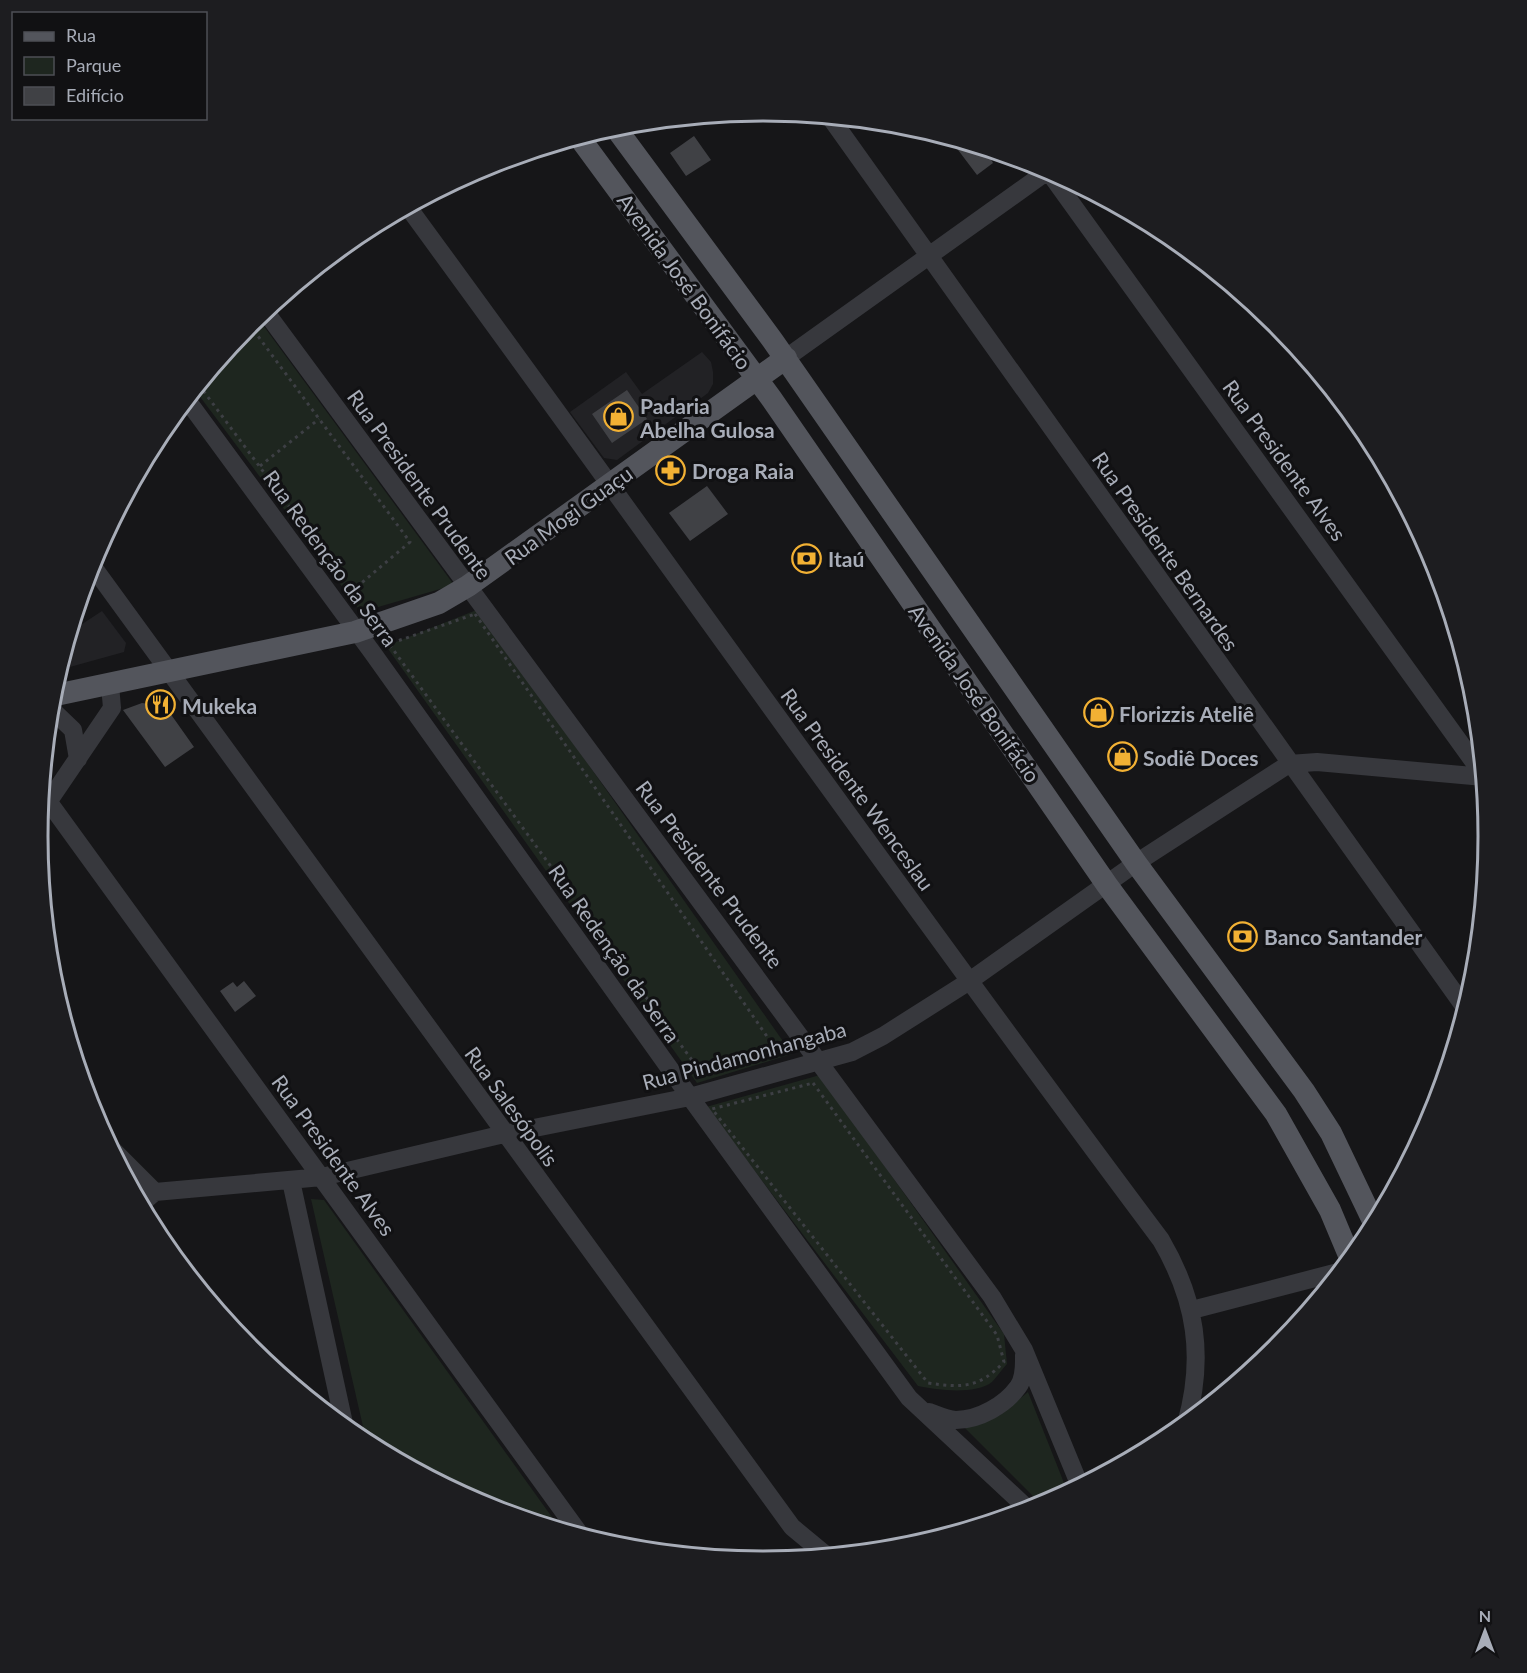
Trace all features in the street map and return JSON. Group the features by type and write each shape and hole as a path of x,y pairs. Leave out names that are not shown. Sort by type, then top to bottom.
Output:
{"main road":[{"name":"Avenida José Bonifácio","path":"621,136 786,358 1136,863 1304,1091 1331,1133 1370,1215"},
{"name":"Avenida José Bonifácio","path":"584,144 757,379 1107,885 1276,1114 1330,1210 1346,1251"},
{"name":"Rua Mogi Guaçu","path":"63,694 355,632 439,603 468,586 786,358"}],"street":[{"name":"Rua Presidente Bernardes","path":"836,125 1289,764 1460,1000"},
{"name":"Rua Mogi Guaçu","path":"786,358 1039,176"},
{"name":"Rua Presidente Alves","path":"1059,185 1475,764"},
{"name":"Rua Presidente Wenceslau","path":"413,213 611,484 968,982 1161,1240 1176,1265 1192,1310 1195,1380 1189,1411"},
{"name":"Rua Presidente Prudente","path":"271,319 992,1297 1024,1350 1077,1479"},
{"name":"Rua Redenção da Serra","path":"192,407 909,1398 1022,1503"},
{"name":"Rua Salesópolis","path":"98,574 792,1527 819,1549"},
{"path":"50,800 112,708 110,685"},
{"path":"59,716 73,730 78,759"},
{"name":"Rua Pindamonhangaba","path":"153,1189 322,1177 504,1134 690,1097 820,1062 852,1052 883,1036 968,982 1136,863 1289,764 1317,762 1476,776"},
{"name":"Rua Presidente Alves","path":"49,815 322,1177 575,1527"},
{"path":"128,1165 153,1189 146,1198"},
{"path":"291,1181 342,1414"},
{"path":"1192,1310 1329,1274"},
{"path":"924,1411 955,1420 980,1416 1002,1403 1019,1386 1024,1370 1024,1350"}],"path":[{"path":"204,392 352,591 410,542 256,333"},
{"path":"260,466 319,419"},
{"path":"475,614 775,1048 702,1074 389,644 475,614"},
{"path":"813,1083 997,1335 1004,1362 988,1378 956,1387 928,1383 712,1109 813,1083"}],"shaded area":[{"path":"702,352 711,362 713,372 713,384 708,393 617,460 604,458 570,412 626,372 642,394"},
{"path":"102,611 126,643 124,652 68,667 80,625"}],"green space":[{"path":"263,326 454,585 361,612 200,396"},
{"path":"479,609 792,1054 697,1083 386,646"},
{"path":"820,1075 1004,1334 1007,1364 992,1382 985,1386 956,1390 918,1386 706,1107"},
{"path":"311,1199 324,1200 554,1521 490,1498 447,1478 364,1429"},
{"path":"1028,1392 1065,1485 1036,1499 964,1427 1000,1415"}],"building":[{"path":"694,136 711,160 686,176 670,153"},
{"path":"956,147 990,158 993,163 977,175"},
{"name":"Padaria Abelha Gulosa","path":"627,390 647,419 612,443 592,414"},
{"path":"707,486 728,514 690,541 669,513"},
{"path":"142,703 165,706 194,747 165,767 123,710"},
{"path":"244,981 256,996 235,1012 220,991 233,982 237,987"}],"place":[{"name":"Padaria Abelha Gulosa","path":"619,417"},
{"name":"Droga Raia","path":"671,470"},
{"name":"Itaú","path":"807,558"},
{"name":"Mukeka","path":"161,705"},
{"name":"Florizzis Ateliê","path":"1098,713"},
{"name":"Sodiê Doces","path":"1122,757"},
{"name":"Banco Santander","path":"1243,936"}]}
